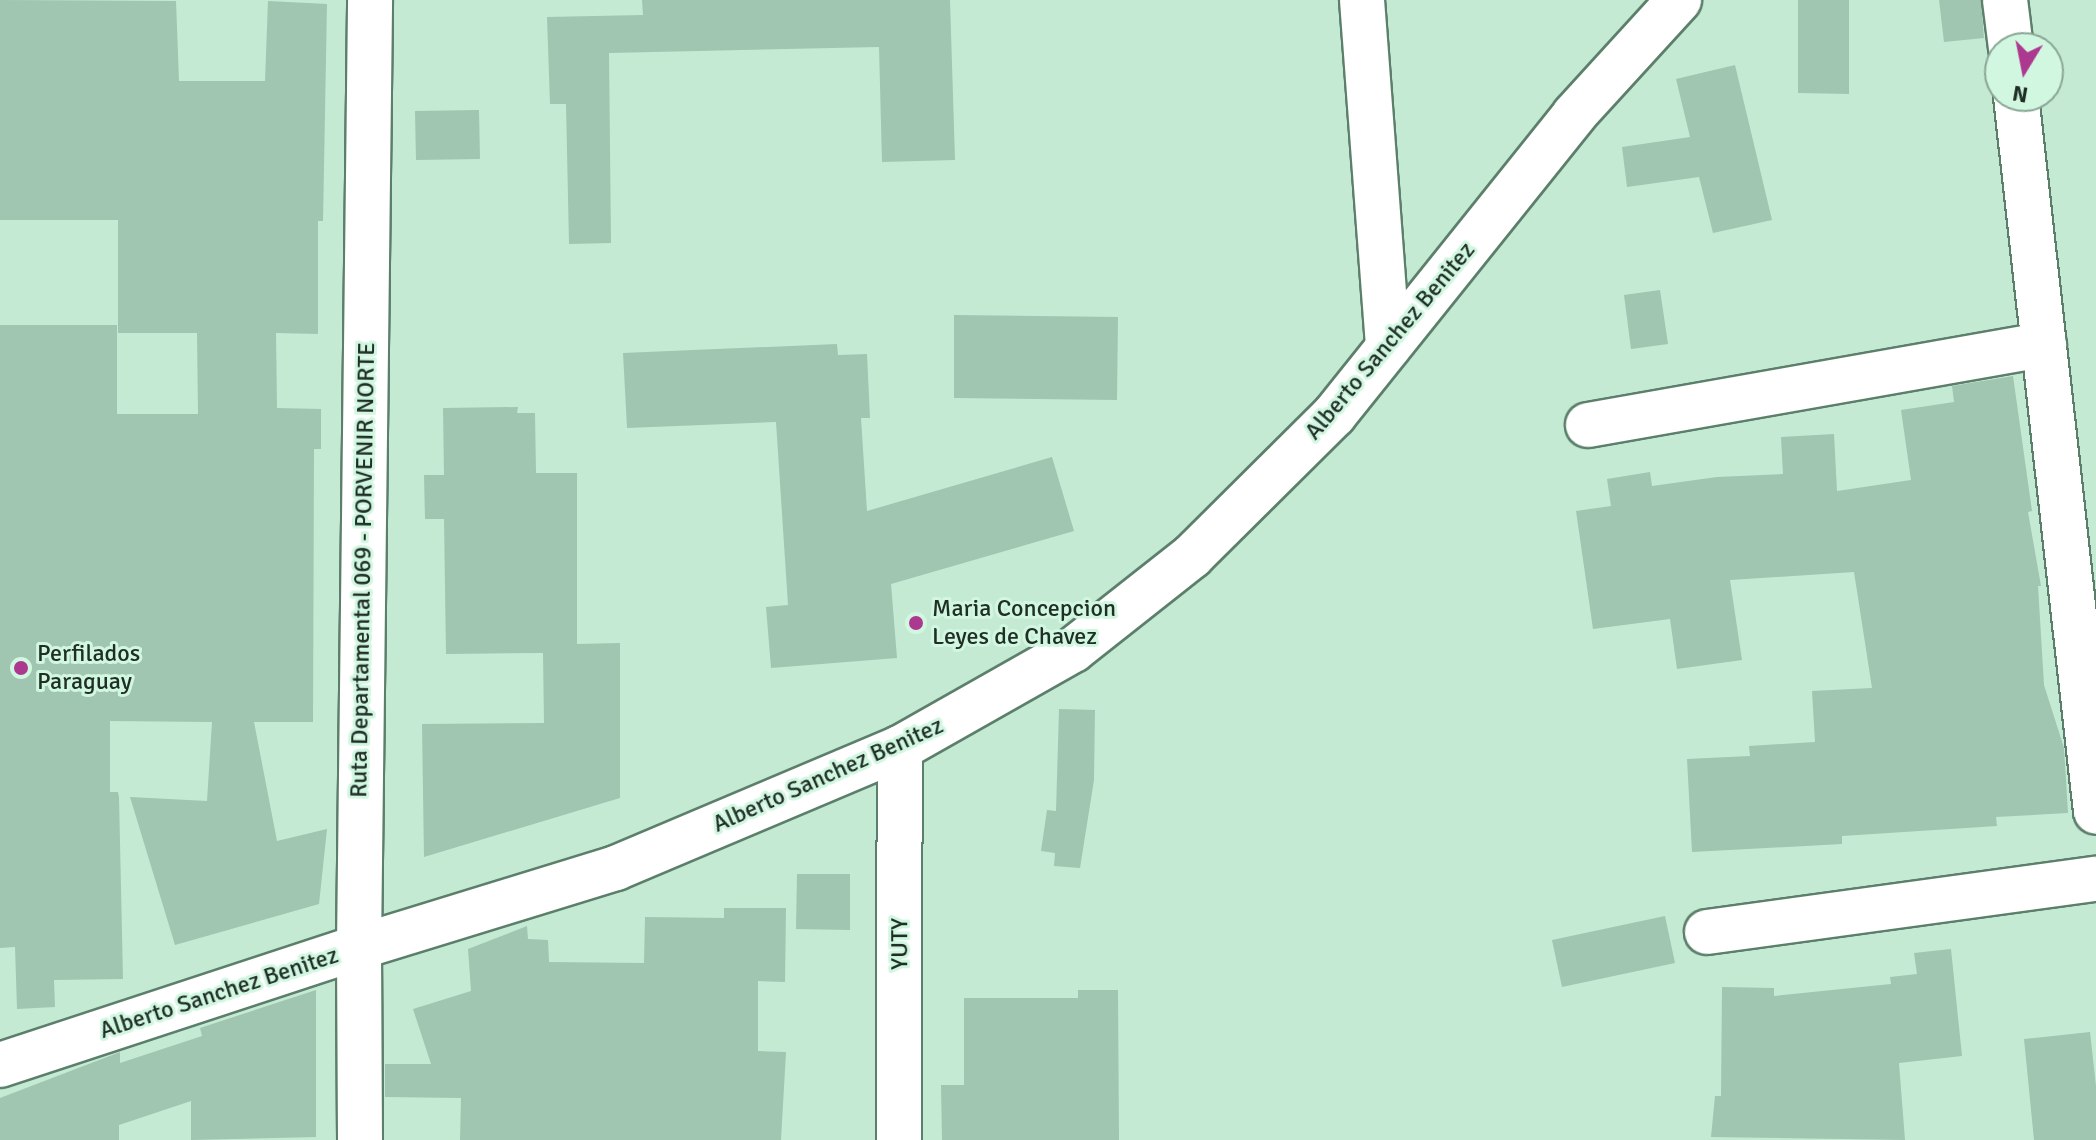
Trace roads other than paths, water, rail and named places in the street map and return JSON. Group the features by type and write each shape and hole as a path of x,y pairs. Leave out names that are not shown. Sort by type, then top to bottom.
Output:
{"street":[{"name":"Ruta Departamental 069 - PORVENIR NORTE","path":"360,1140 359,947 370,0"},
{"path":"1362,0 1388,347"},
{"name":"Alberto Sanchez Benitez","path":"0,1065 359,947 616,868 900,748 1073,650 1192,556 1334,415 1574,115 1679,0"},
{"path":"2005,0 2009,32"},
{"path":"2018,112 2096,812"},
{"path":"1588,425 2044,345"},
{"name":"YUTY","path":"899,1140 900,748"},
{"path":"1707,932 2096,879"}],"place":[{"name":"Maria Concepcion Leyes de Chavez","path":"916,623"},
{"name":"Perfilados Paraguay","path":"21,668"}]}
